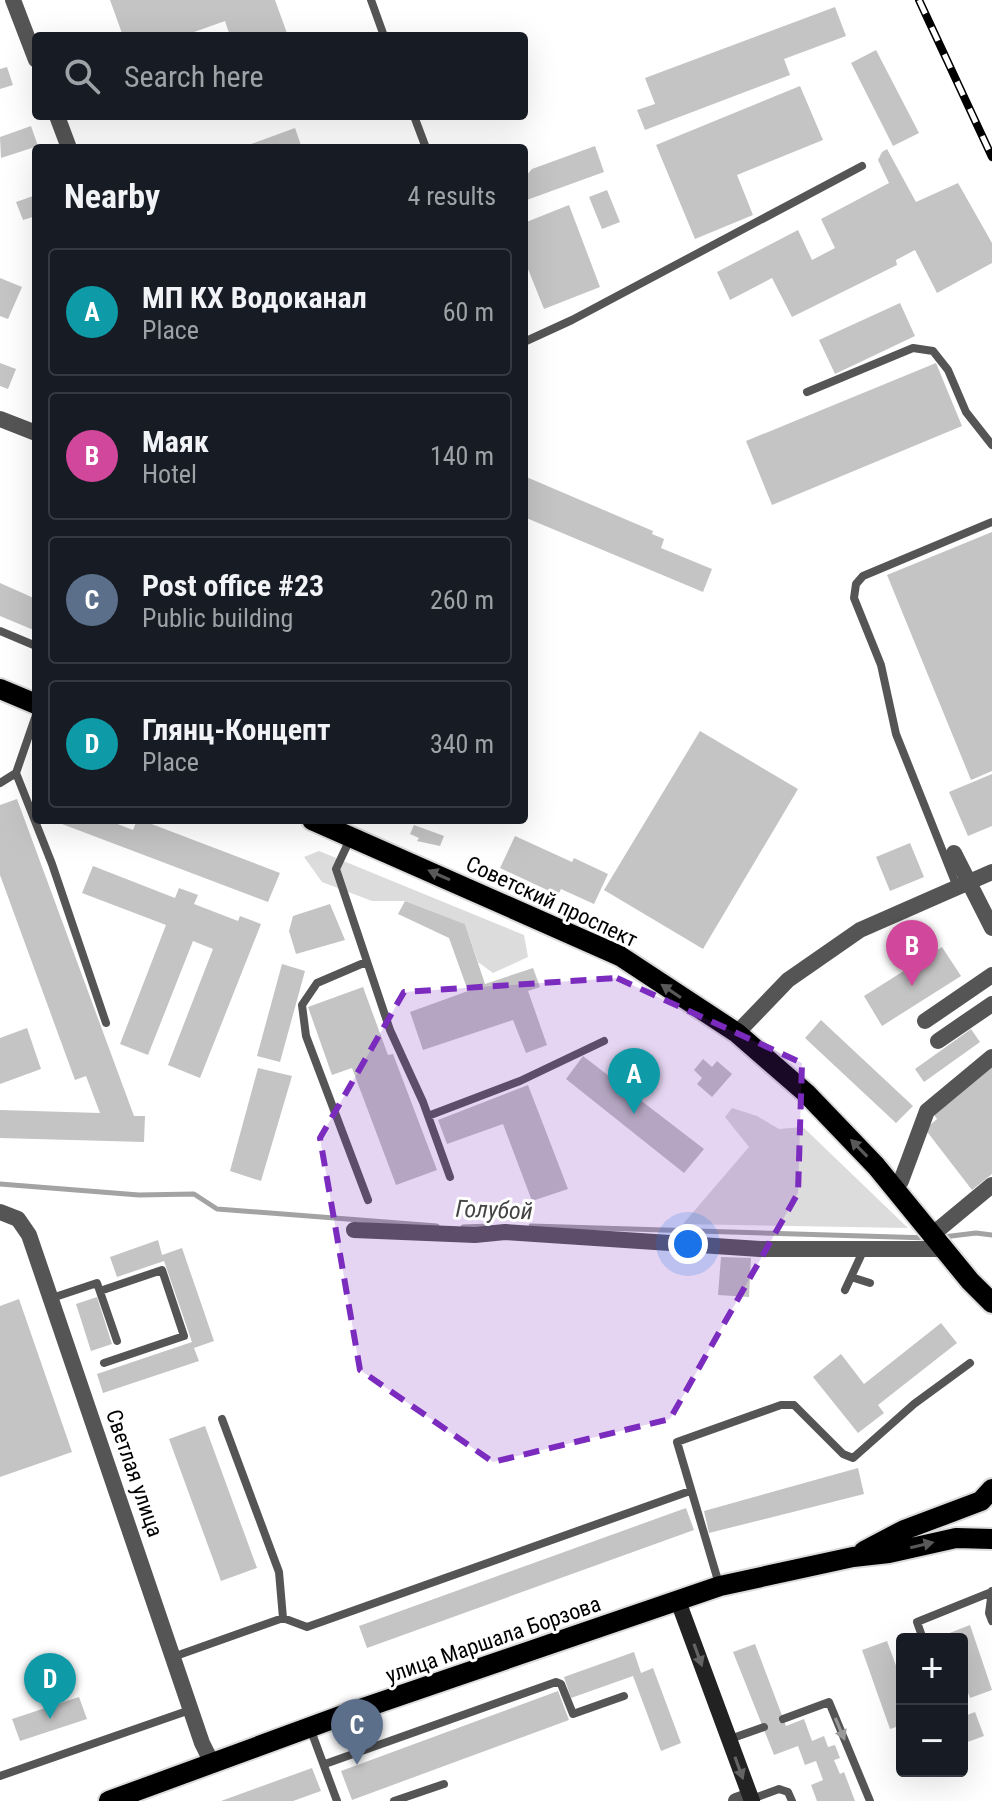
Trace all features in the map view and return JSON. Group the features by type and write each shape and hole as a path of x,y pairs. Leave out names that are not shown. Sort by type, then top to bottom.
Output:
{"main road":[{"path":"0,689 32,702"},
{"name":"Советский проспект","path":"322,824 620,956 737,1033 806,1093 898,1183 936,1238 992,1303"},
{"name":"Советский проспект","path":"970,1281 992,1318"},
{"name":"улица Маршала Борзова","path":"853,1557 904,1530 981,1501 992,1489"},
{"name":"улица Маршала Борзова","path":"109,1801 720,1586 956,1538 992,1539"},
{"path":"678,1601 729,1740 747,1799"}],"street":[{"path":"13,0 32,50"},
{"path":"58,120 68,144"},
{"path":"0,419 32,431"},
{"path":"954,853 963,884 992,928"},
{"path":"737,1033 788,980 860,930 992,872"},
{"path":"925,1021 992,975"},
{"path":"938,1041 992,1004"},
{"path":"898,1183 927,1111 992,1057"},
{"path":"354,1230 475,1235 505,1232 760,1249 864,1249 936,1238 992,1185"},
{"name":"Светлая улица","path":"0,1212 18,1219 29,1235 191,1710 212,1763"}],"lane":[{"path":"371,0 383,32"},
{"path":"416,120 424,144"},
{"path":"528,340 572,320 862,166"},
{"path":"807,392 913,348 933,351 948,370 966,412 992,445"},
{"path":"963,884 896,734 881,665 854,598 856,584 863,576 992,522"},
{"path":"0,631 32,644"},
{"path":"0,783 16,773 32,727"},
{"path":"16,773 32,813"},
{"path":"36,824 106,1023"},
{"path":"351,836 336,869 390,1030 428,1116 450,1177"},
{"path":"366,962 317,983 302,1005 306,1036 368,1200"},
{"path":"428,1116 520,1081 604,1041"},
{"path":"845,1290 864,1249"},
{"path":"100,1291 162,1270 184,1336 104,1363"},
{"path":"851,1277 870,1283"},
{"path":"52,1298 97,1283 117,1341"},
{"path":"720,1586 677,1442 781,1405 794,1405 843,1454 853,1458 914,1404 970,1363"},
{"path":"222,1419 279,1572 283,1618"},
{"path":"173,1657 283,1618 307,1627 690,1491"},
{"path":"921,1633 917,1622 991,1592 989,1613 992,1621"},
{"path":"325,1764 556,1682 561,1684 573,1714 624,1696"},
{"path":"783,1719 829,1702 870,1801"},
{"path":"0,1776 191,1710"},
{"path":"729,1740 764,1727"},
{"path":"310,1728 337,1801"},
{"path":"394,1801 444,1784"},
{"path":"747,1799 779,1789 788,1792 792,1801"}],"highlighted area":[{"path":"617,978 802,1063 798,1193 670,1419 493,1462 360,1370 320,1138 404,992"}],"shaded area":[{"path":"319,851 524,935 528,957 493,973 478,962 465,924 405,901 372,901 322,882 304,857"},
{"path":"732,1108 757,1116 779,1129 803,1127 908,1228 683,1224 749,1147 725,1117"}],"building":[{"path":"110,0 275,0 287,32 229,32 225,21 194,32 122,32"},
{"path":"835,7 846,36 784,59 790,75 645,130 637,110 655,104 645,78"},
{"path":"876,50 919,133 893,146 851,63"},
{"path":"7,67 13,85 0,89 0,69"},
{"path":"800,86 823,140 737,175 753,215 695,239 656,145"},
{"path":"31,126 37,144 1,158 0,137"},
{"path":"295,128 301,144 251,144"},
{"path":"595,146 604,172 528,200 528,174 532,169"},
{"path":"887,149 916,202 958,183 992,243 992,263 937,293 915,250 896,260 897,265 792,317 772,278 730,300 717,272 798,230 812,260 835,248 821,219 889,183 878,160"},
{"path":"607,190 620,222 602,229 589,197"},
{"path":"32,196 32,217 23,220 16,202"},
{"path":"569,205 600,287 544,309 528,269 528,221"},
{"path":"0,278 22,287 8,319 0,316"},
{"path":"900,303 915,336 835,374 819,340"},
{"path":"0,363 16,369 8,389 0,386"},
{"path":"936,363 962,426 772,505 746,441"},
{"path":"528,478 653,531 652,534 664,539 661,548 712,569 703,592 528,519"},
{"path":"992,532 992,771 971,780 887,575"},
{"path":"0,583 32,597 32,629 0,616"},
{"path":"700,731 798,789 703,949 604,890"},
{"path":"992,774 992,826 968,836 949,792"},
{"path":"17,799 134,1116 145,1116 144,1142 0,1138 0,1110 100,1113 86,1076 75,1080 0,875 0,805"},
{"path":"62,824 117,824 133,830 135,824 151,824 280,873 268,902"},
{"path":"414,825 444,836 440,846 417,841 419,838 410,834"},
{"path":"515,836 572,862 574,858 608,874 594,904 561,889 558,895 500,868"},
{"path":"910,843 924,877 890,891 876,857"},
{"path":"93,866 175,898 179,888 198,895 194,904 238,921 240,916 261,924 200,1078 168,1065 213,949 193,941 148,1055 120,1044 166,925 82,893"},
{"path":"405,901 465,924 485,984 533,968 540,987 528,991 547,1045 526,1053 513,1020 423,1050 410,1012 468,991 449,938 398,914"},
{"path":"330,904 345,940 296,954 289,931 293,916"},
{"path":"942,947 961,976 882,1026 864,996"},
{"path":"282,964 305,971 280,1062 257,1056"},
{"path":"363,987 388,1055 393,1054 437,1170 396,1185 352,1068 332,1075 308,1007"},
{"path":"821,1020 913,1106 896,1123 805,1038"},
{"path":"27,1028 41,1069 0,1084 0,1038"},
{"path":"971,1029 980,1042 924,1082 915,1069"},
{"path":"583,1056 704,1149 684,1173 566,1079"},
{"path":"703,1059 712,1067 717,1061 732,1074 712,1097 697,1084 702,1078 694,1070"},
{"path":"992,1064 992,1174 972,1190 925,1129 937,1119 931,1111"},
{"path":"258,1068 292,1076 261,1181 230,1171"},
{"path":"528,1085 568,1189 532,1201 503,1124 447,1144 438,1120"},
{"path":"158,1240 162,1255 182,1248 214,1341 194,1348 199,1361 103,1393 97,1374 192,1342 164,1261 117,1277 110,1257"},
{"path":"721,1257 751,1258 749,1297 718,1295"},
{"path":"97,1297 112,1344 91,1351 76,1304"},
{"path":"19,1299 72,1452 0,1477 0,1306"},
{"path":"941,1323 957,1343 878,1405 884,1413 858,1433 813,1377 841,1354 864,1384"},
{"path":"205,1426 257,1568 221,1581 169,1439"},
{"path":"858,1468 864,1494 709,1533 704,1511"},
{"path":"686,1508 694,1530 367,1648 359,1626"},
{"path":"970,1625 992,1690 970,1698 968,1633 950,1633"},
{"path":"887,1641 896,1666 896,1727 890,1729 862,1650"},
{"path":"755,1644 786,1726 804,1719 812,1741 824,1736 828,1747 835,1745 840,1758 834,1760 840,1774 844,1772 855,1801 817,1801 811,1785 823,1780 816,1761 805,1765 798,1746 774,1755 733,1652"},
{"path":"634,1652 641,1673 653,1668 681,1743 661,1751 633,1676 571,1698 564,1677"},
{"path":"558,1691 569,1720 352,1800 341,1771"},
{"path":"79,1697 87,1719 20,1741 12,1719"},
{"path":"975,1712 984,1736 968,1742 968,1715"},
{"path":"312,1768 321,1791 293,1801 221,1801"}],"waterway":[{"name":"Голубой","path":"0,1184 139,1195 194,1194 217,1209 437,1226"},
{"name":"Голубой","path":"463,1227 489,1226"},
{"name":"Голубой","path":"531,1226 929,1238"},
{"name":"Голубой","path":"943,1237 976,1233 992,1235"}],"railway":[{"path":"919,0 992,157"}],"place":[{"name":"Маяк","path":"912,986"},
{"name":"МП КХ Водоканал","path":"634,1114"},
{"name":"Глянц-Концепт","path":"50,1719"},
{"name":"Post office #23","path":"357,1765"}]}
